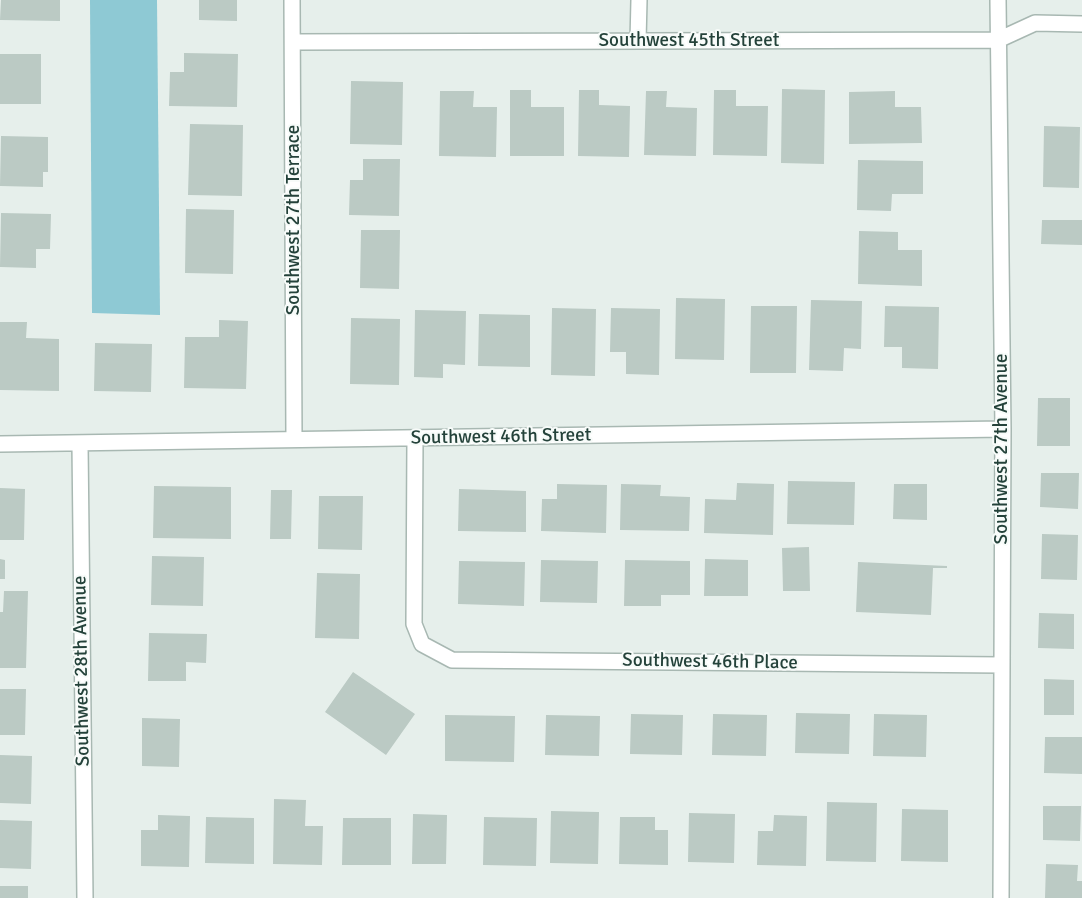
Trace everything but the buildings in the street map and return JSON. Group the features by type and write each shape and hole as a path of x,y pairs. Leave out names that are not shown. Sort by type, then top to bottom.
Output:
{"street":[{"name":"Southwest 27th Terrace","path":"292,0 294,440"},
{"path":"638,41 639,0"},
{"name":"Southwest 27th Avenue","path":"998,0 1003,429 1001,898"},
{"name":"Southwest 45th Street","path":"293,42 998,40 1034,23 1082,24"},
{"name":"Southwest 46th Street","path":"0,444 1003,429"},
{"name":"Southwest 46th Place","path":"415,438 414,624 422,644 452,660 1001,665"},
{"name":"Southwest 28th Avenue","path":"80,444 85,898"}],"water":[{"path":"90,0 157,0 160,315 92,313"}]}
